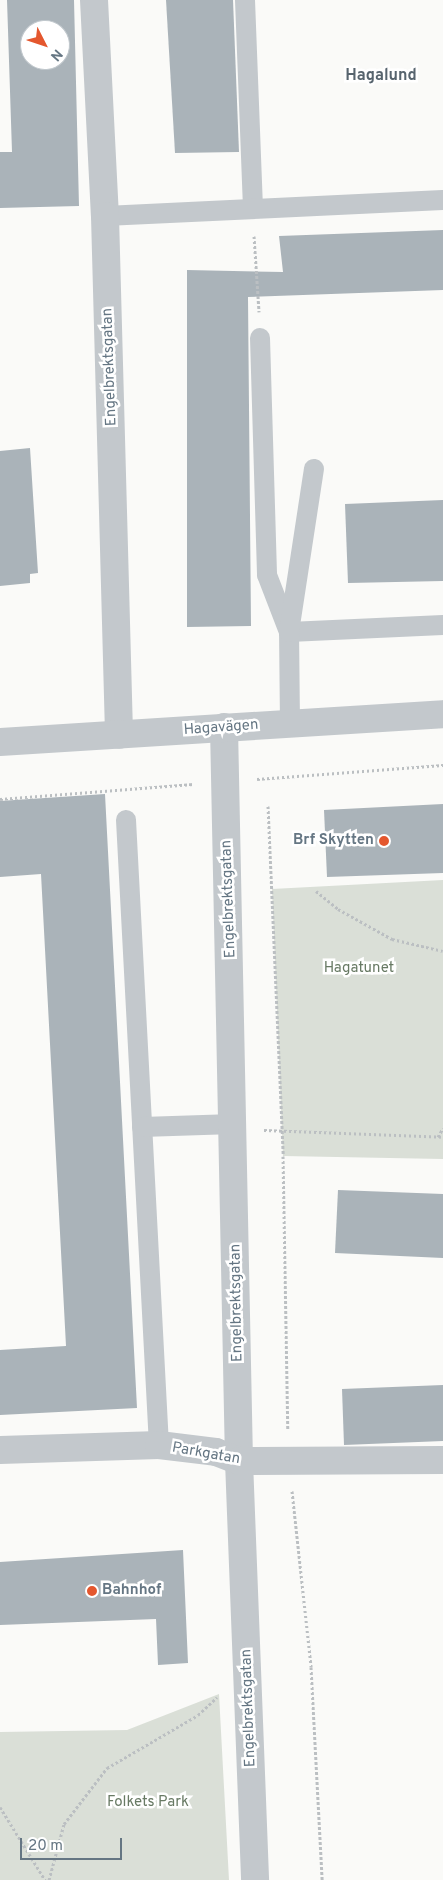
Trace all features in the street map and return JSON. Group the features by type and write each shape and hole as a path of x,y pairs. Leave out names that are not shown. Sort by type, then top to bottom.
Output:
{"street":[{"name":"Engelbrektsgatan","path":"94,0 105,216 119,735"},
{"name":"Hagavägen","path":"0,742 443,714"},
{"name":"Engelbrektsgatan","path":"224,727 234,1124 239,1461 255,1880"},
{"name":"Parkgatan","path":"0,1450 159,1446 216,1452 239,1461 443,1460"}],"lane":[{"path":"245,0 253,208"},
{"path":"105,216 443,200"},
{"path":"260,338 268,575 289,632"},
{"path":"290,724 289,632 314,469"},
{"path":"289,632 443,625"},
{"path":"126,820 159,1446"},
{"path":"142,1127 234,1124"}],"path":[{"path":"253,208 260,338"},
{"path":"268,806 282,1134 289,1461 311,1668 322,1880"},
{"path":"316,891 338,909 392,940 443,951"},
{"path":"438,1137 443,1128"},
{"path":"282,1134 443,1137"},
{"path":"47,1880 64,1824 107,1768 198,1715 219,1694"},
{"path":"0,1808 47,1880"}],"green space":[{"name":"Hagatunet","path":"443,880 443,1159 283,1156 272,889"},
{"name":"Folkets Park","path":"219,1694 229,1880 0,1880 0,1732 127,1730"}],"building":[{"path":"7,0 74,0 79,206 0,208 0,152 12,152"},
{"path":"166,0 233,0 239,152 175,153"},
{"path":"443,230 443,290 248,297 251,626 187,627 187,270 283,272 279,236"},
{"path":"30,448 38,573 30,574 30,583 0,586 0,451"},
{"path":"443,500 443,581 348,583 345,504"},
{"path":"105,794 137,1408 0,1415 0,1350 66,1346 41,874 0,877 0,801"},
{"name":"Brf Skytten","path":"443,804 443,873 327,877 324,810"},
{"path":"338,1190 443,1194 443,1258 335,1253"},
{"path":"443,1385 443,1441 344,1445 342,1389"},
{"name":"Bahnhof","path":"183,1550 188,1663 158,1665 156,1619 0,1625 0,1562"}],"place":[{"name":"Brf Skytten","path":"384,841"},
{"name":"Bahnhof","path":"92,1591"}],"district":[{"name":"Hagalund","path":"381,76"}]}
